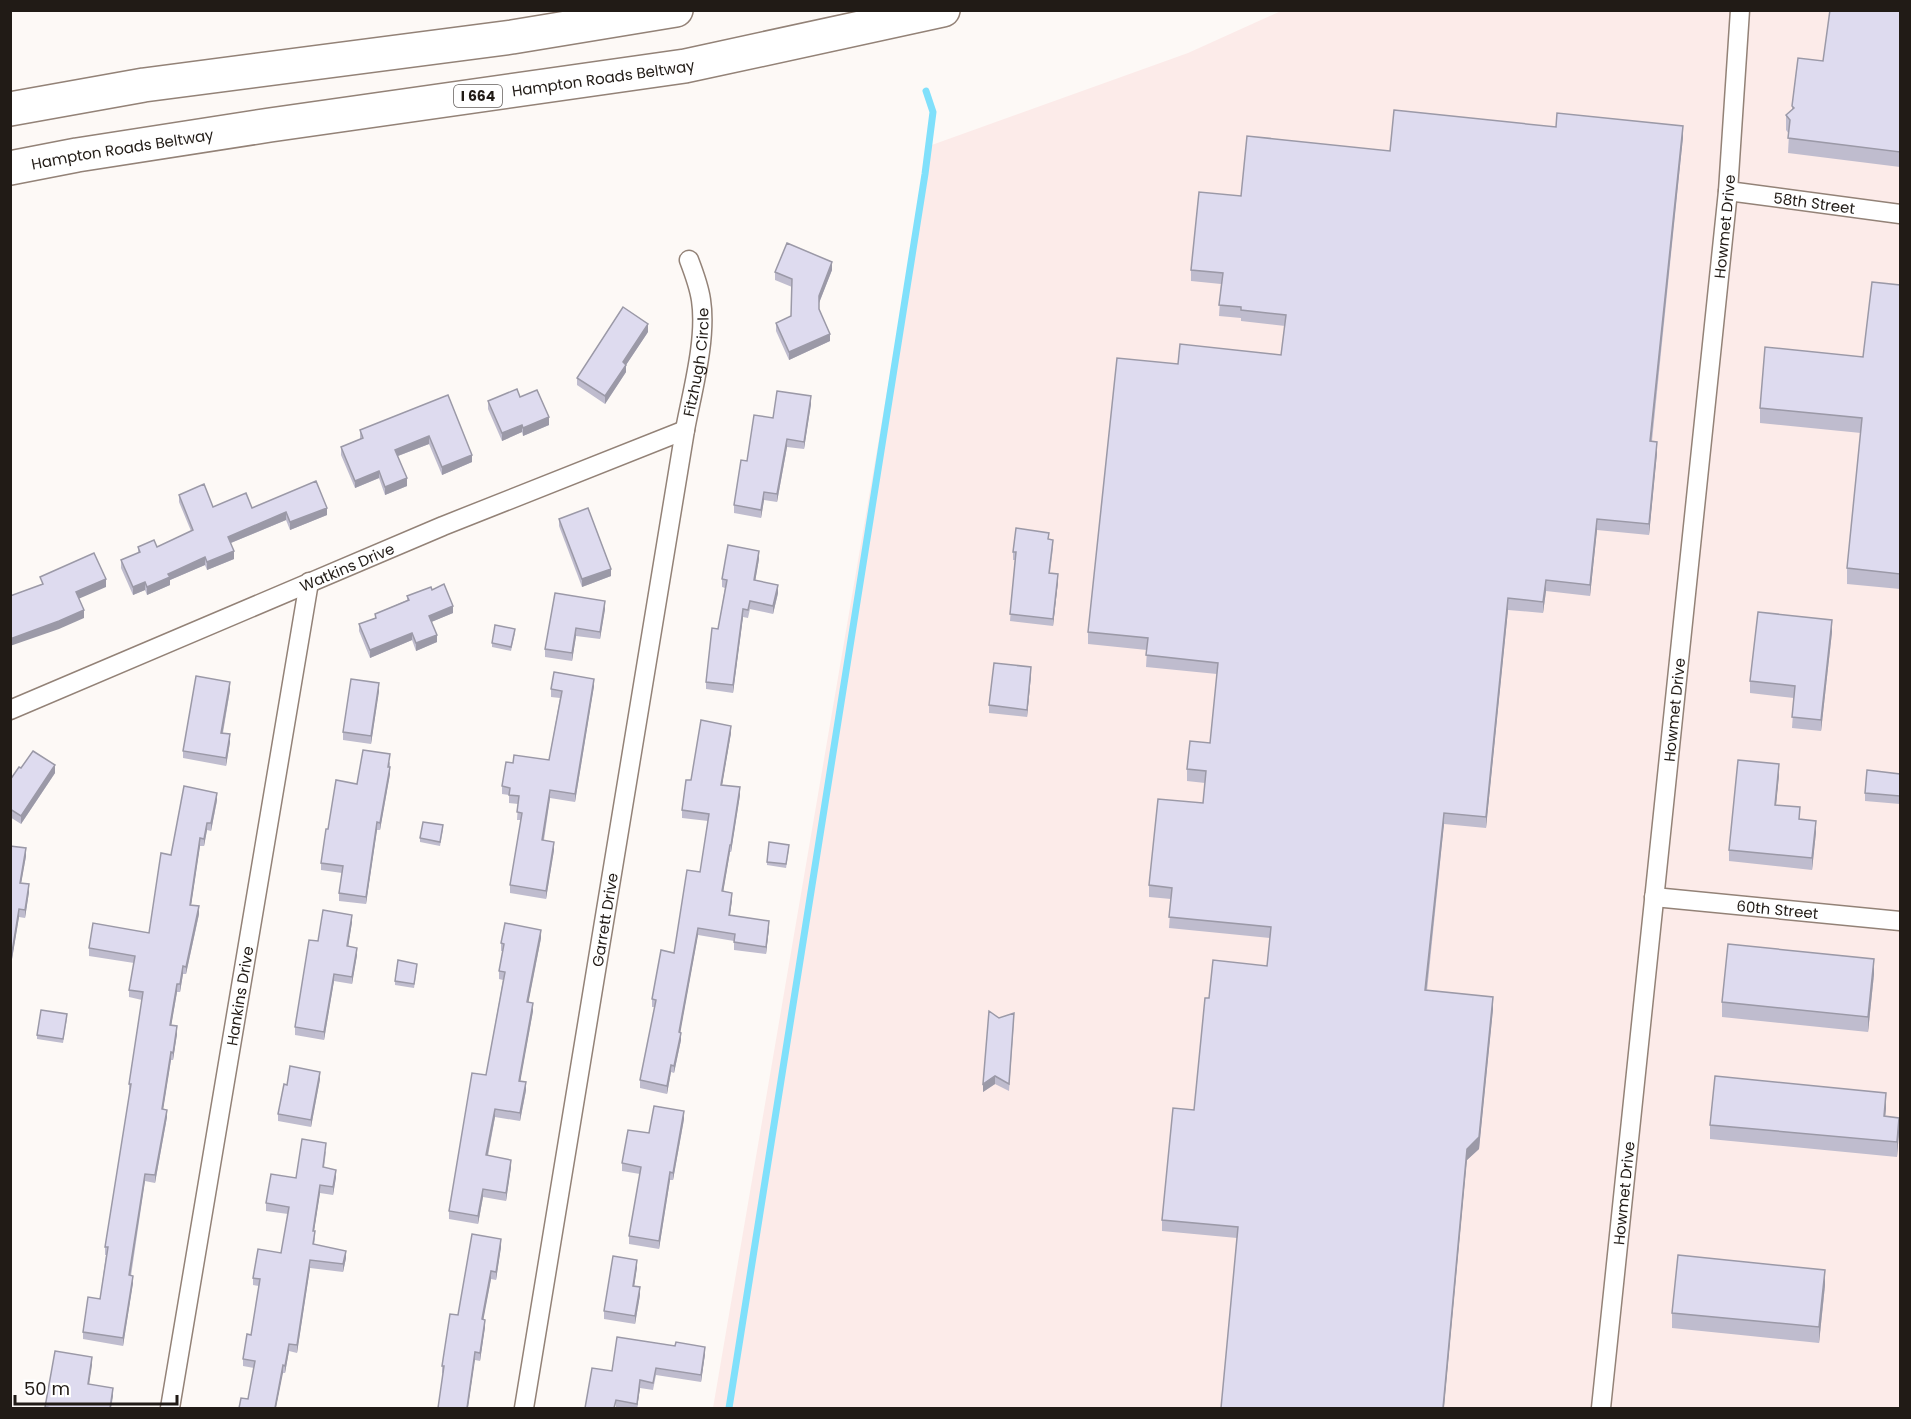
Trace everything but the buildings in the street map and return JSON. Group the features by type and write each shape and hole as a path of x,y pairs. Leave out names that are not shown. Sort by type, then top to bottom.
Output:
{"highway":[{"path":"10,97 144,85 512,37 676,10"},
{"name":"Hampton Roads Beltway","path":"10,168 77,155 258,127 686,66 943,10"},
{"path":"10,109 144,85"}],"street":[{"name":"Howmet Drive","path":"1601,1408 1728,191 1740,10"},
{"name":"58th Street","path":"1728,191 1900,214"},
{"name":"Fitzhugh Circle","path":"685,430 703,318 699,286 689,260"},
{"name":"Watkins Drive","path":"10,710 443,526 685,430"},
{"name":"Garrett Drive","path":"524,1408 685,430"},
{"name":"Hankins Drive","path":"170,1408 309,582"},
{"name":"60th Street","path":"1654,897 1900,921"}],"shaded area":[{"path":"1281,11 1900,11 1900,1408 713,1408 929,146 1188,53"}],"waterway":[{"path":"729,1408 925,174 933,112 926,91"}]}
